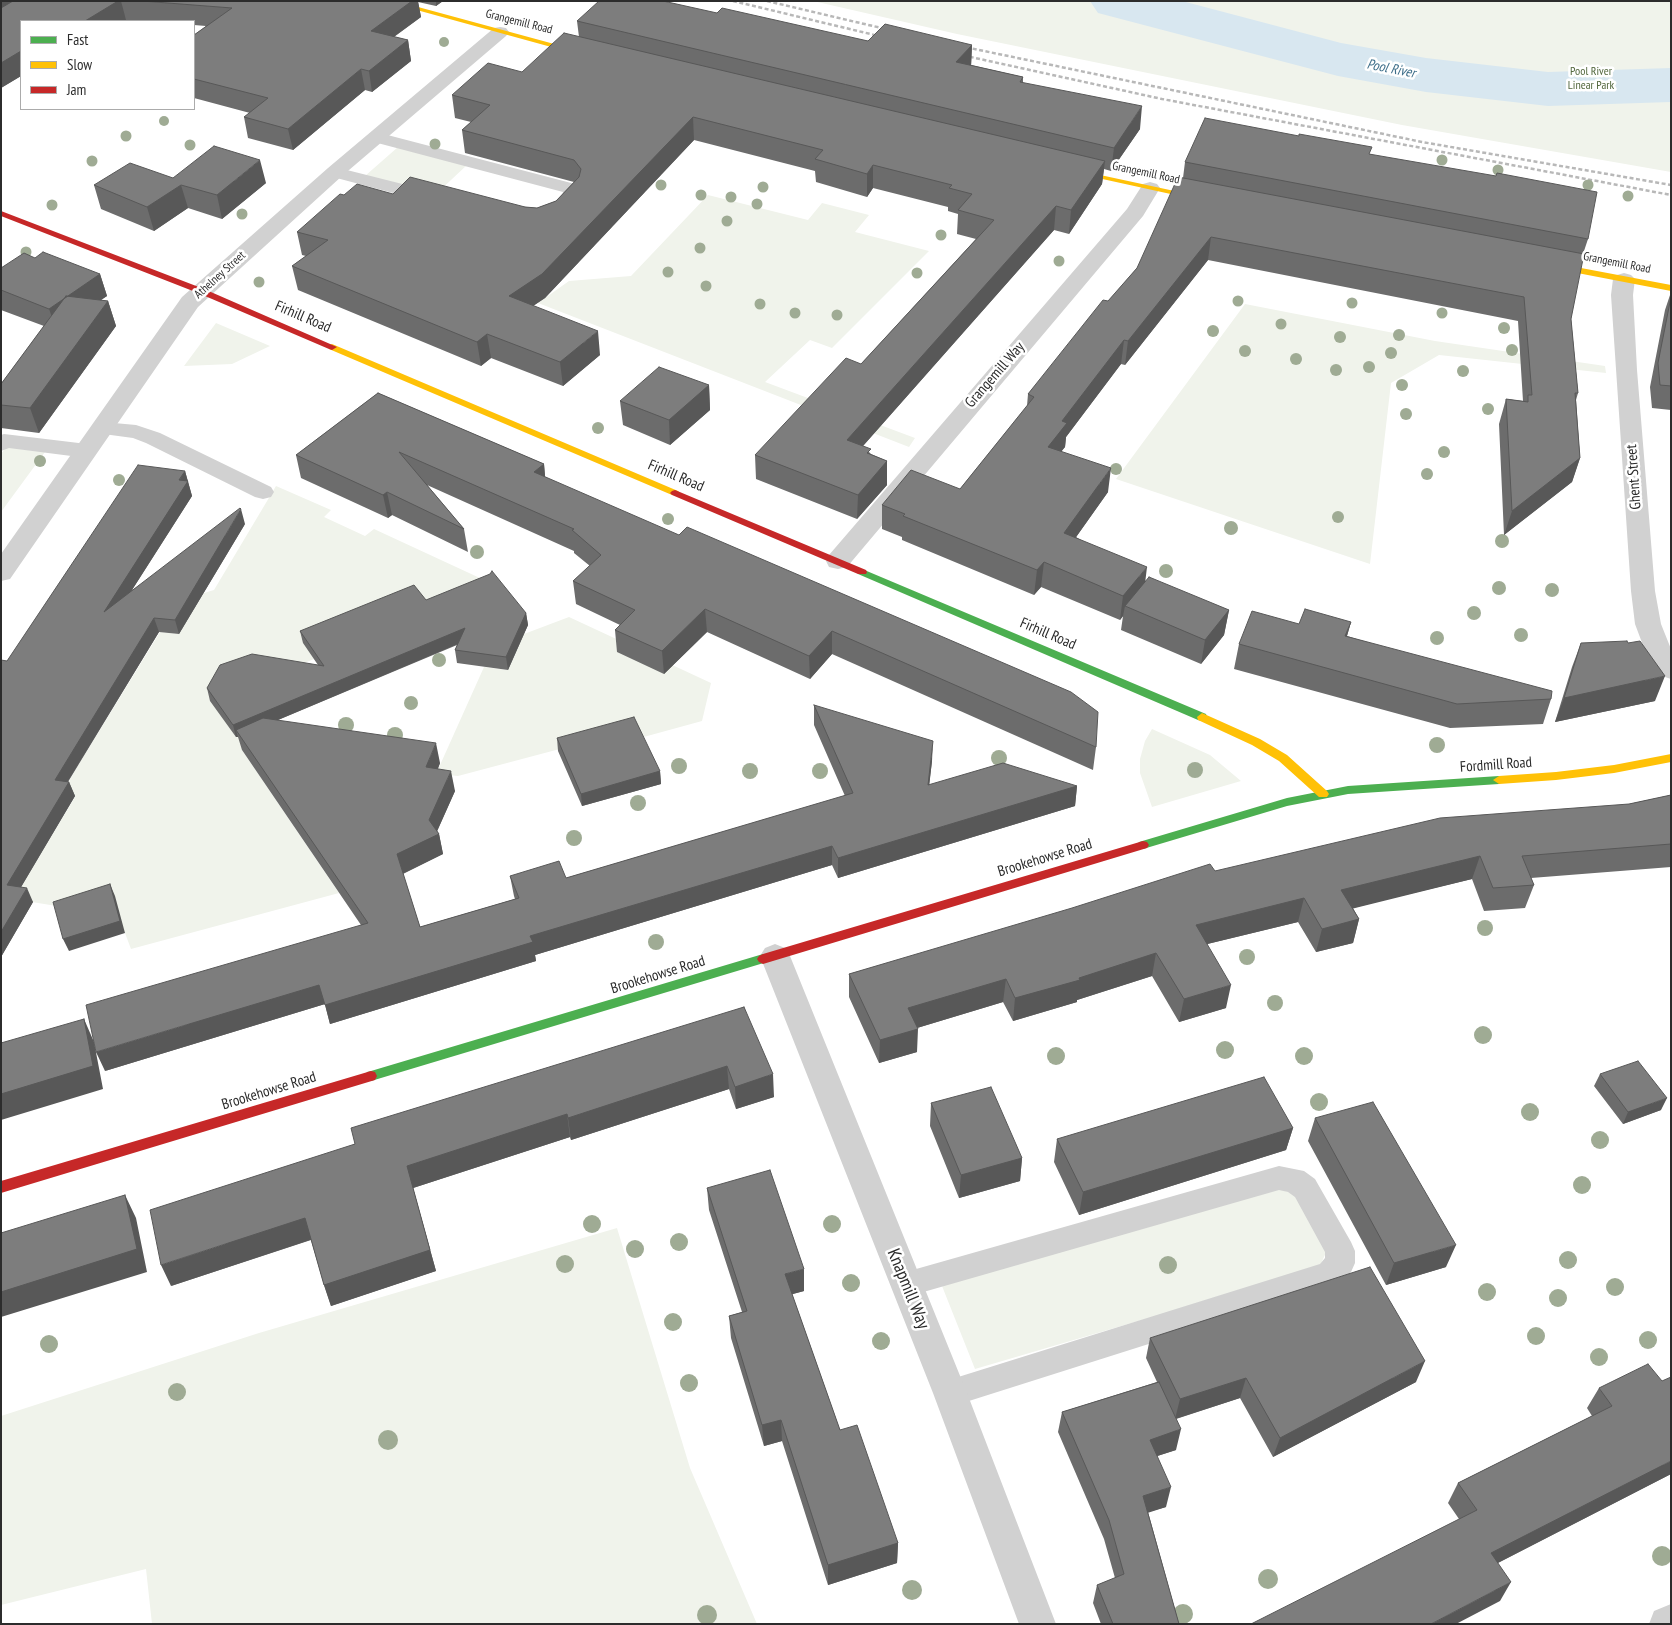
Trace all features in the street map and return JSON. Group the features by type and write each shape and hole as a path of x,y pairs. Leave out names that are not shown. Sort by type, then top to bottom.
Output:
{"street":[{"name":"Grangemill Road","path":"387,1 600,57"},
{"name":"Athelney Street","path":"1,573 190,302 335,172 500,32"},
{"name":"Grangemill Road","path":"1054,166 1218,202"},
{"name":"Grangemill Way","path":"838,561 1136,212 1150,188"},
{"name":"Firhill Road","path":"1,213 201,291 1227,728 1283,758 1323,794"},
{"name":"Grangemill Road","path":"1532,262 1671,288"},
{"name":"Ghent Street","path":"1624,279 1622,295 1626,370 1643,591 1648,624 1654,640 1671,670"},
{"name":"Fordmill Road","path":"1323,794 1380,787 1502,781 1556,776 1614,769 1671,758"},
{"name":"Brookehowse Road","path":"1,1187 1246,813 1323,794"},
{"name":"Knapmill Way","path":"775,956 950,1393 1038,1624"},
{"path":"1667,1624 1671,1622"}],"lane":[{"path":"376,137 569,188 573,193 571,200 545,222"},
{"path":"335,172 451,202"},
{"path":"103,428 136,432 152,438 263,492"},
{"path":"1,444 4,441 87,451"},
{"path":"906,1284 1280,1178 1294,1180 1305,1188 1340,1251 1340,1263 1330,1274 950,1393"}],"green space":[{"name":"Pool River Linear Park","path":"813,1 1671,1 1671,172 1402,125 957,34"},
{"path":"398,147 467,165 435,195 365,176"},
{"path":"708,195 808,220 822,203 869,215 855,232 929,251 832,348 810,340 765,382 915,438 909,447 538,303 569,281 631,276"},
{"path":"1245,304 1435,341 1605,366 1606,373 1439,355 1391,383 1370,564 1116,479"},
{"path":"216,323 270,346 232,364 184,366"},
{"path":"6,447 45,452 1,512 1,454"},
{"path":"276,486 331,510 324,517 365,536 374,529 495,585 304,643 314,659 285,671 265,740 242,750 339,893 131,949 125,933 75,909 1,897 12,862 34,865 75,797 62,794 160,632 179,634 204,593 214,590"},
{"path":"569,617 711,683 702,721 640,738 635,729 458,776 436,774 484,667 508,670 524,634"},
{"path":"1152,729 1210,755 1241,781 1152,807 1140,773 1140,759 1145,741"},
{"path":"1279,1189 1301,1196 1328,1248 1319,1268 975,1369 942,1286"},
{"path":"617,1228 690,1468 757,1624 152,1624 146,1569 1,1605 1,1416 259,1333"}],"building":[{"path":"13,1 118,1 87,20 20,20 20,52 1,63 1,8"},
{"path":"142,1 412,1 371,31 408,40 369,71 361,69 288,129 244,117 268,98 195,79 195,34 232,8"},
{"path":"599,1 663,1 717,13 722,8 868,41 885,24 972,45 956,62 1023,77 1020,82 1142,106 1114,148 577,21"},
{"path":"564,33 1105,161 1071,210 1056,206 847,440 871,449 867,453 887,461 858,495 755,455 846,358 861,364 994,220 958,210 972,194 949,188 952,185 873,165 867,174 815,159 823,150 693,117 542,274 509,296 598,331 560,362 487,334 477,342 292,266 328,240 297,232 340,194 344,195 357,184 393,194 410,177 525,207 537,208 556,201 579,177 581,169 574,160 462,130 490,105 452,95 488,63 522,72"},
{"path":"1205,118 1299,136 1299,134 1372,147 1369,154 1496,176 1497,173 1597,192 1588,239 1185,162"},
{"path":"214,146 260,160 217,195 181,185 147,207 94,185 130,163 173,178"},
{"path":"1178,177 1584,254 1571,319 1578,393 1575,393 1580,458 1512,511 1506,399 1528,402 1528,395 1532,395 1524,297 1211,237 1128,341 1124,340 1062,421 1067,423 1048,447 1111,468 1064,533 1147,567 1123,596 1044,562 1037,570 903,516 905,514 882,505 911,470 960,489 1034,397 1028,394 1103,300 1108,301 1137,268"},
{"path":"43,252 100,274 49,309 1,290 1,268 24,253 35,258"},
{"path":"66,296 108,301 30,408 1,405 1,384"},
{"path":"1671,297 1671,386 1660,385 1658,363"},
{"path":"659,367 709,385 669,420 620,401"},
{"path":"378,393 544,464 534,472 679,535 687,527 1071,692 1098,712 1096,747 832,631 809,656 705,609 662,651 615,630 635,610 573,581 601,555 572,530 574,529 399,452 464,529 387,492 383,495 296,455"},
{"path":"138,465 185,471 179,480 188,481 104,612 241,509 175,620 154,618 55,780 69,782 7,885 27,888 1,932 1,660 7,661"},
{"path":"492,571 526,613 506,657 455,650 465,628 233,725 207,688 220,665 252,654 324,666 300,631 414,585 426,600 490,574"},
{"path":"1149,577 1229,610 1205,640 1125,606"},
{"path":"1305,609 1351,622 1345,636 1552,691 1551,699 1457,704 1239,644 1252,611 1299,624"},
{"path":"1627,641 1628,643 1640,641 1665,676 1564,698 1581,643"},
{"path":"814,705 933,741 928,785 1003,763 1077,786 838,858 832,846 530,936 533,942 325,1005 319,985 96,1052 86,1005 368,923 236,730 263,718 436,743 426,767 451,771 429,820 439,834 397,854 420,927 519,898 510,876 559,861 566,878 853,793"},
{"path":"634,717 660,771 581,794 557,738"},
{"path":"1671,795 1671,844 1522,856 1534,885 1493,888 1480,856 1341,890 1359,919 1322,929 1304,898 1196,925 1231,985 1184,999 1156,953 1079,978 1080,980 1015,998 1006,979 908,1008 918,1029 880,1040 849,974 1072,908 1210,864 1215,871 1440,818 1629,804"},
{"path":"110,884 120,921 63,939 53,902"},
{"path":"744,1007 773,1074 735,1087 727,1066 568,1118 567,1114 407,1166 430,1250 324,1285 305,1218 161,1265 150,1210 355,1144 351,1128"},
{"path":"84,1019 93,1066 1,1094 1,1043"},
{"path":"1638,1061 1667,1098 1628,1112 1600,1074"},
{"path":"1264,1077 1293,1128 1083,1192 1057,1139"},
{"path":"991,1087 1022,1158 961,1175 931,1103"},
{"path":"1373,1102 1456,1245 1394,1263 1315,1118"},
{"path":"770,1170 804,1269 785,1274 840,1430 857,1425 898,1543 828,1565 781,1420 762,1425 729,1316 747,1311 707,1188"},
{"path":"125,1195 137,1249 1,1292 1,1233"},
{"path":"1370,1267 1425,1361 1280,1438 1246,1378 1180,1399 1150,1338"},
{"path":"1648,1364 1662,1381 1671,1377 1671,1461 1491,1553 1511,1582 1431,1624 1251,1624 1477,1510 1458,1483 1612,1406 1599,1388"},
{"path":"1159,1382 1181,1429 1150,1440 1171,1487 1143,1496 1179,1624 1113,1624 1097,1585 1124,1574 1109,1520 1062,1412"}],"waterway":[{"name":"Pool River","path":"1117,1 1338,59 1426,75 1548,89 1671,85"}],"railway":[{"path":"733,1 887,38"},
{"path":"767,1 894,31"},
{"path":"960,46 1422,142 1671,185"},
{"path":"957,54 1162,99 1671,195"}],"traffic: fast":[{"path":"862,572 1202,717"},
{"path":"1143,845 1287,802 1348,790 1499,780"},
{"path":"371,1076 763,959"}],"traffic: slow":[{"path":"387,1 587,54"},
{"path":"1066,169 1207,200"},
{"path":"1544,264 1671,288"},
{"path":"332,347 675,493"},
{"path":"1202,717 1256,742 1283,758 1323,794"},
{"path":"1499,780 1614,769 1671,758"}],"traffic: jam":[{"path":"1,213 201,291 332,347"},
{"path":"675,493 862,572"},
{"path":"763,959 1143,845"},
{"path":"1,1187 371,1076"}]}
